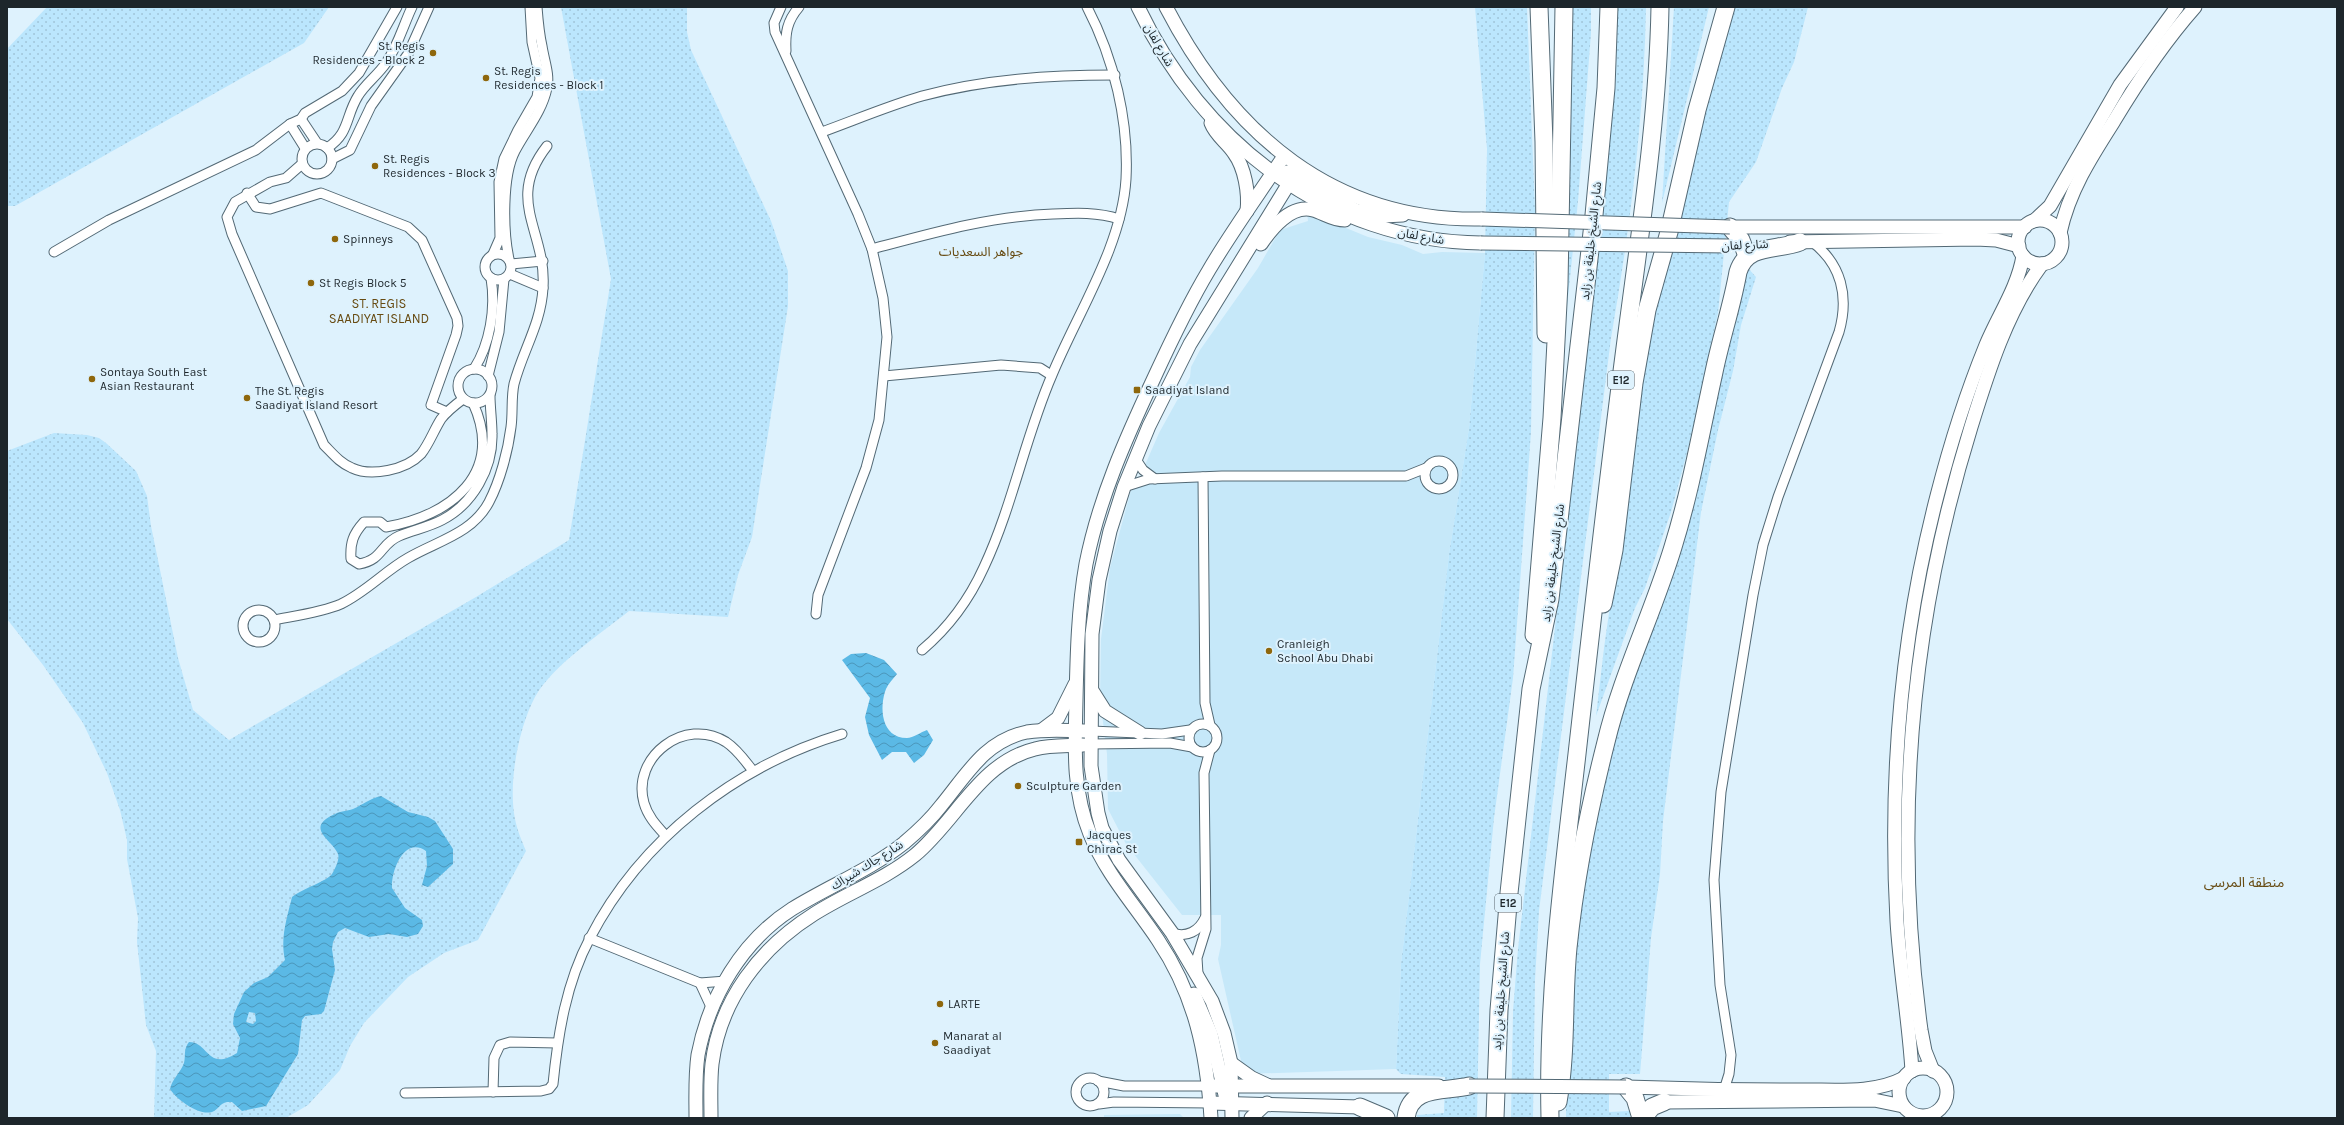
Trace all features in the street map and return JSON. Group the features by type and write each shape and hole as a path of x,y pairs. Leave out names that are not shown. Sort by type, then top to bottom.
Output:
{"highway":[{"path":"1539,7 1546,270 1547,462"},
{"path":"1531,689 1559,284 1564,7"},
{"name":"شارع الشيخ خليفة بن زايد","path":"1495,1118 1497,1048 1504,951 1531,689 1550,599 1581,335 1602,136 1609,7"},
{"name":"E12","path":"1550,1118 1549,1043 1554,955 1589,644 1649,165 1657,82 1660,7"},
{"path":"1589,644 1602,607 1611,569 1634,383 1647,310 1669,232 1697,110 1726,7"},
{"path":"1554,1118 1562,1076 1565,997 1571,922 1602,761 1617,702 1666,568 1680,525 1698,453 1714,371 1738,272 1740,249 1730,227"},
{"path":"1740,249 1758,250 1806,242"},
{"path":"1406,1118 1409,1107 1416,1096 1425,1092 1469,1086"},
{"path":"1626,1087 1635,1098 1642,1118 1652,1107 1664,1102"},
{"path":"1360,1107 1386,1118"}],"street":[{"path":"54,252 109,220 256,150 290,124 301,119 305,113 342,91 359,72 397,7"},
{"path":"327,148 337,142 345,131 358,96 386,64 397,45 412,7"},
{"path":"332,159 350,150 371,106 408,54 429,7"},
{"path":"474,369 482,357 489,334 492,305 490,278 485,268 487,260 493,254 500,238 499,182 504,159 518,130 529,114 538,91 540,78 532,42 530,7"},
{"path":"488,376 499,332 510,262 506,246 508,177 515,152 537,115 547,87 547,68 540,35 537,7"},
{"path":"781,7 774,23 775,32 822,132 872,249 883,298 886,329 884,376 879,420 866,468 818,595 816,614"},
{"path":"786,57 785,36 789,19 799,7"},
{"path":"922,650 940,635 984,568 1000,529 1030,433 1052,375 1102,264 1119,219 1126,180 1125,134 1115,75 1095,22 1087,7"},
{"name":"شارع لفان","path":"1138,7 1157,45 1189,92 1208,114 1353,219 1388,230 1422,238 1481,243 1740,249"},
{"name":"شارع لفان","path":"1166,7 1195,57 1213,82 1247,122 1278,165 1294,175 1316,178 1358,197 1412,213 1449,218 1730,227 2029,224"},
{"path":"1903,1106 1900,1089 1908,1075 1898,935 1895,847 1897,751 1906,650 1919,573 1947,459 1976,371 2018,275 2021,251 2019,236 2029,224 2050,206 2120,85 2177,7"},
{"path":"1806,242 1976,238 1996,240 2021,251 2031,262 2042,264 2052,261 2059,254 2062,244 2060,233 2071,196 2101,141 2163,46 2195,7"},
{"path":"822,132 922,96 992,82 1058,76 1115,75"},
{"path":"1189,92 1207,103 1258,154 1278,165 1210,267 1188,308 1127,437 1098,514 1086,566 1080,610 1076,681 1083,738 1102,828 1118,860 1172,933 1198,974 1219,1017 1231,1063 1226,1096 1233,1103 1232,1118"},
{"path":"1208,114 1214,131 1233,151 1238,161 1247,190 1247,211"},
{"path":"301,119 317,143 327,148 332,159 329,168 317,174 308,171 302,164 301,156 305,148 317,143"},
{"path":"290,124 305,148"},
{"path":"274,620 341,604 408,557 472,524 489,502 501,470 511,428 514,385 539,319 543,288 543,261 535,238 527,198 529,178 534,162 547,146"},
{"path":"302,164 286,178 270,182 247,193 235,202 227,217 232,234 324,445 338,460 352,469 367,472 388,470 403,465 420,454 448,412 463,399"},
{"path":"1211,1118 1209,1086 1201,1038 1177,972 1158,939 1119,888 1096,848 1079,802 1075,777 1083,738 1091,684 1092,634 1099,580 1110,531 1124,486 1135,458 1180,362 1294,175"},
{"path":"247,193 256,207 270,209 322,193 401,224 415,232 422,240 457,318 458,326 456,336 431,405 448,412"},
{"path":"1243,259 1257,249 1278,222 1300,210 1312,210 1336,220 1353,219"},
{"path":"872,249 995,218 1076,213 1102,213 1119,219"},
{"path":"2029,224 2049,222 2060,233"},
{"path":"1724,1090 1730,1074 1731,1055 1720,985 1714,880 1721,792 1753,595 1763,545 1778,497 1839,332 1844,310 1844,292 1838,272 1827,255 1806,242"},
{"path":"493,254 504,255 510,262"},
{"path":"510,262 543,261"},
{"path":"1933,1071 1925,1051 1920,1030 1909,901 1908,787 1910,742 1919,654 1939,542 1977,408 2001,342 2021,297 2042,264"},
{"path":"490,278 495,280 507,277 543,288"},
{"path":"884,376 1001,365 1040,368 1052,375"},
{"path":"388,542 386,527 380,522 364,522 355,531 350,544 351,559 359,564 370,562 378,556 388,542 443,519 459,508 479,484 490,461 492,449 490,395 492,385 488,376 482,371 474,369 468,370 460,378 458,389 463,399 473,403 483,401 490,395"},
{"path":"386,527 398,525 432,513 452,502 471,483 481,460 484,445 482,422 473,403"},
{"path":"1135,458 1143,470 1155,478"},
{"path":"1124,486 1155,478 1406,476 1426,468 1434,462 1444,462 1448,465 1453,474 1450,483 1446,487 1437,489 1406,476"},
{"path":"1426,468 1425,480 1429,486"},
{"path":"1198,974 1198,958 1206,934 1204,773 1210,750 1217,740 1216,731 1210,725 1204,703 1203,477"},
{"path":"1080,610 1084,635 1083,738"},
{"path":"1042,730 1051,725 1061,714 1076,681"},
{"path":"1091,684 1096,699 1106,711 1140,733"},
{"path":"1204,703 1188,737 1204,773"},
{"path":"1192,728 1201,723 1210,725"},
{"name":"شارع جاك شيراك","path":"711,1118 711,1078 719,1034 736,992 754,966 775,943 803,922 908,860 938,835 976,788 998,766 1018,755 1042,747 1083,738 1140,733 1168,734 1192,728"},
{"name":"شارع جاك شيراك","path":"696,1118 698,1056 712,1009 726,981 743,954 772,924 793,908 892,852 917,831 939,808 983,754 1012,737 1042,730 1083,738 1170,743 1194,749"},
{"path":"405,1093 541,1091 549,1089 553,1084 557,1043 569,993 589,938 624,884 666,836 705,803 753,771 796,749 842,734"},
{"path":"666,836 652,820 643,794 647,768 663,746 686,735 710,736 733,747 753,771"},
{"path":"1194,749 1202,752 1210,750"},
{"path":"1172,933 1183,935 1192,933 1200,926 1205,918"},
{"path":"589,938 700,982 726,981"},
{"path":"1177,972 1190,987 1206,1019 1228,1087"},
{"path":"700,982 712,1009"},
{"path":"493,1092 494,1058 500,1046 510,1042 557,1043"},
{"path":"1231,1063 1252,1078 1270,1086"},
{"path":"1360,1107 1267,1103 1114,1102 1099,1104 1092,1107 1084,1105 1078,1101 1076,1091 1079,1083 1084,1079 1092,1078 1098,1081 1124,1086 1626,1087 1724,1090 1862,1089 1888,1086 1923,1069 1933,1071 1942,1078 1946,1088 1946,1098 1941,1108 1932,1114 1922,1116 1911,1113 1903,1106 1874,1100 1664,1102"},
{"path":"1098,1081 1103,1087 1104,1094 1099,1104"},
{"path":"1251,1118 1267,1103"}],"shaded area":[{"path":"47,7 329,7 304,43 15,206 7,206 7,49"},
{"path":"561,7 687,7 687,32 691,50 771,221 788,271 788,306 752,537 738,575 728,617 629,611 578,651 553,673 535,697 529,710 519,740 516,757 513,805 518,831 526,851 478,940 444,953 408,977 364,1023 350,1046 340,1070 308,1105 286,1118 154,1118 156,1051 146,1025 137,942 138,918 127,859 127,840 120,810 107,773 83,723 43,665 7,619 7,451 54,433 87,435 99,438 106,443 136,471 147,496 151,526 178,658 193,710 229,740 476,597 569,540 611,279"},
{"path":"1475,7 1527,7 1535,211 1531,432 1513,678 1494,818 1480,964 1477,1118 1417,1118 1417,1115 1444,1113 1445,1077 1401,1074 1396,1069 1401,964 1449,554 1469,428 1485,253 1487,149"},
{"path":"1567,7 1591,7 1591,33 1578,201 1563,345"},
{"path":"1617,7 1646,7 1645,49 1639,132 1630,215 1611,338 1539,911 1535,980 1533,1118 1511,1118 1513,1011 1518,949 1603,210 1616,79"},
{"path":"1674,7 1709,7 1662,203"},
{"path":"1732,7 1808,7 1794,62 1782,88 1756,162 1729,202 1718,313 1688,449 1671,512 1645,588 1635,608 1596,716 1604,648 1653,303"},
{"name":"Cranleigh School Abu Dhabi","path":"1307,212 1368,237 1402,245 1423,254 1442,252 1485,253 1469,428 1449,554 1401,964 1396,1069 1244,1074 1218,959 1221,945 1221,915 1182,915 1126,844 1108,809 1107,754 1100,698 1101,639 1110,568 1131,490 1142,482 1142,472 1159,433 1190,377 1191,367 1200,350 1258,268 1280,230 1308,221"},
{"path":"1748,268 1756,277 1741,325 1733,371 1718,430 1701,512 1663,821 1660,874 1651,938 1640,1074 1609,1074 1609,1112 1630,1111 1630,1118 1566,1118 1566,1052 1572,942 1610,744 1704,450 1743,282"},
{"path":"1180,1114 1184,1118 1104,1118 1104,1115"}],"water":[{"path":"866,653 884,660 897,674 889,683 884,696 883,712 887,727 898,737 907,738 927,730 933,740 924,755 914,763 906,752 892,752 882,760 869,735 865,717 870,698 842,660 851,654"},
{"path":"381,796 408,812 428,817 435,821 453,849 453,864 428,887 422,885 427,866 426,851 418,848 411,848 400,858 397,865 392,881 392,888 405,908 422,920 423,926 418,934 407,937 389,934 369,937 345,928 338,932 333,942 332,949 335,970 324,1011 321,1014 305,1016 302,1020 298,1054 266,1106 242,1111 232,1102 227,1102 214,1111 207,1113 188,1106 182,1102 170,1089 184,1063 187,1045 189,1042 196,1043 209,1055 220,1059 227,1058 237,1053 240,1038 233,1024 234,1014 244,992 254,983 268,977 285,960 283,944 286,920 292,897 332,874 338,861 338,854 323,834 321,824 326,819 337,813 353,809","holes":["249,1012 255,1013 256,1021 253,1024 246,1022"]}],"place":[{"name":"St. Regis Residences - Block 2","path":"433,53"},
{"name":"St. Regis Residences - Block 1","path":"486,78"},
{"name":"St. Regis Residences - Block 3","path":"375,166"},
{"name":"Spinneys","path":"335,239"},
{"name":"St Regis Block 5","path":"311,283"},
{"name":"Sontaya South East Asian Restaurant","path":"92,379"},
{"name":"Saadiyat Island","path":"1137,390"},
{"name":"The St. Regis Saadiyat Island Resort","path":"247,398"},
{"name":"Cranleigh School Abu Dhabi","path":"1269,651"},
{"name":"Sculpture Garden","path":"1018,786"},
{"name":"Jacques Chirac St","path":"1079,842"},
{"name":"LARTE","path":"940,1004"},
{"name":"Manarat al Saadiyat","path":"935,1043"}],"district":[{"name":"جواهر السعديات","path":"981,251"},
{"name":"ST. REGIS SAADIYAT ISLAND","path":"379,310"},
{"name":"منطقة المرسى","path":"2244,882"}]}
